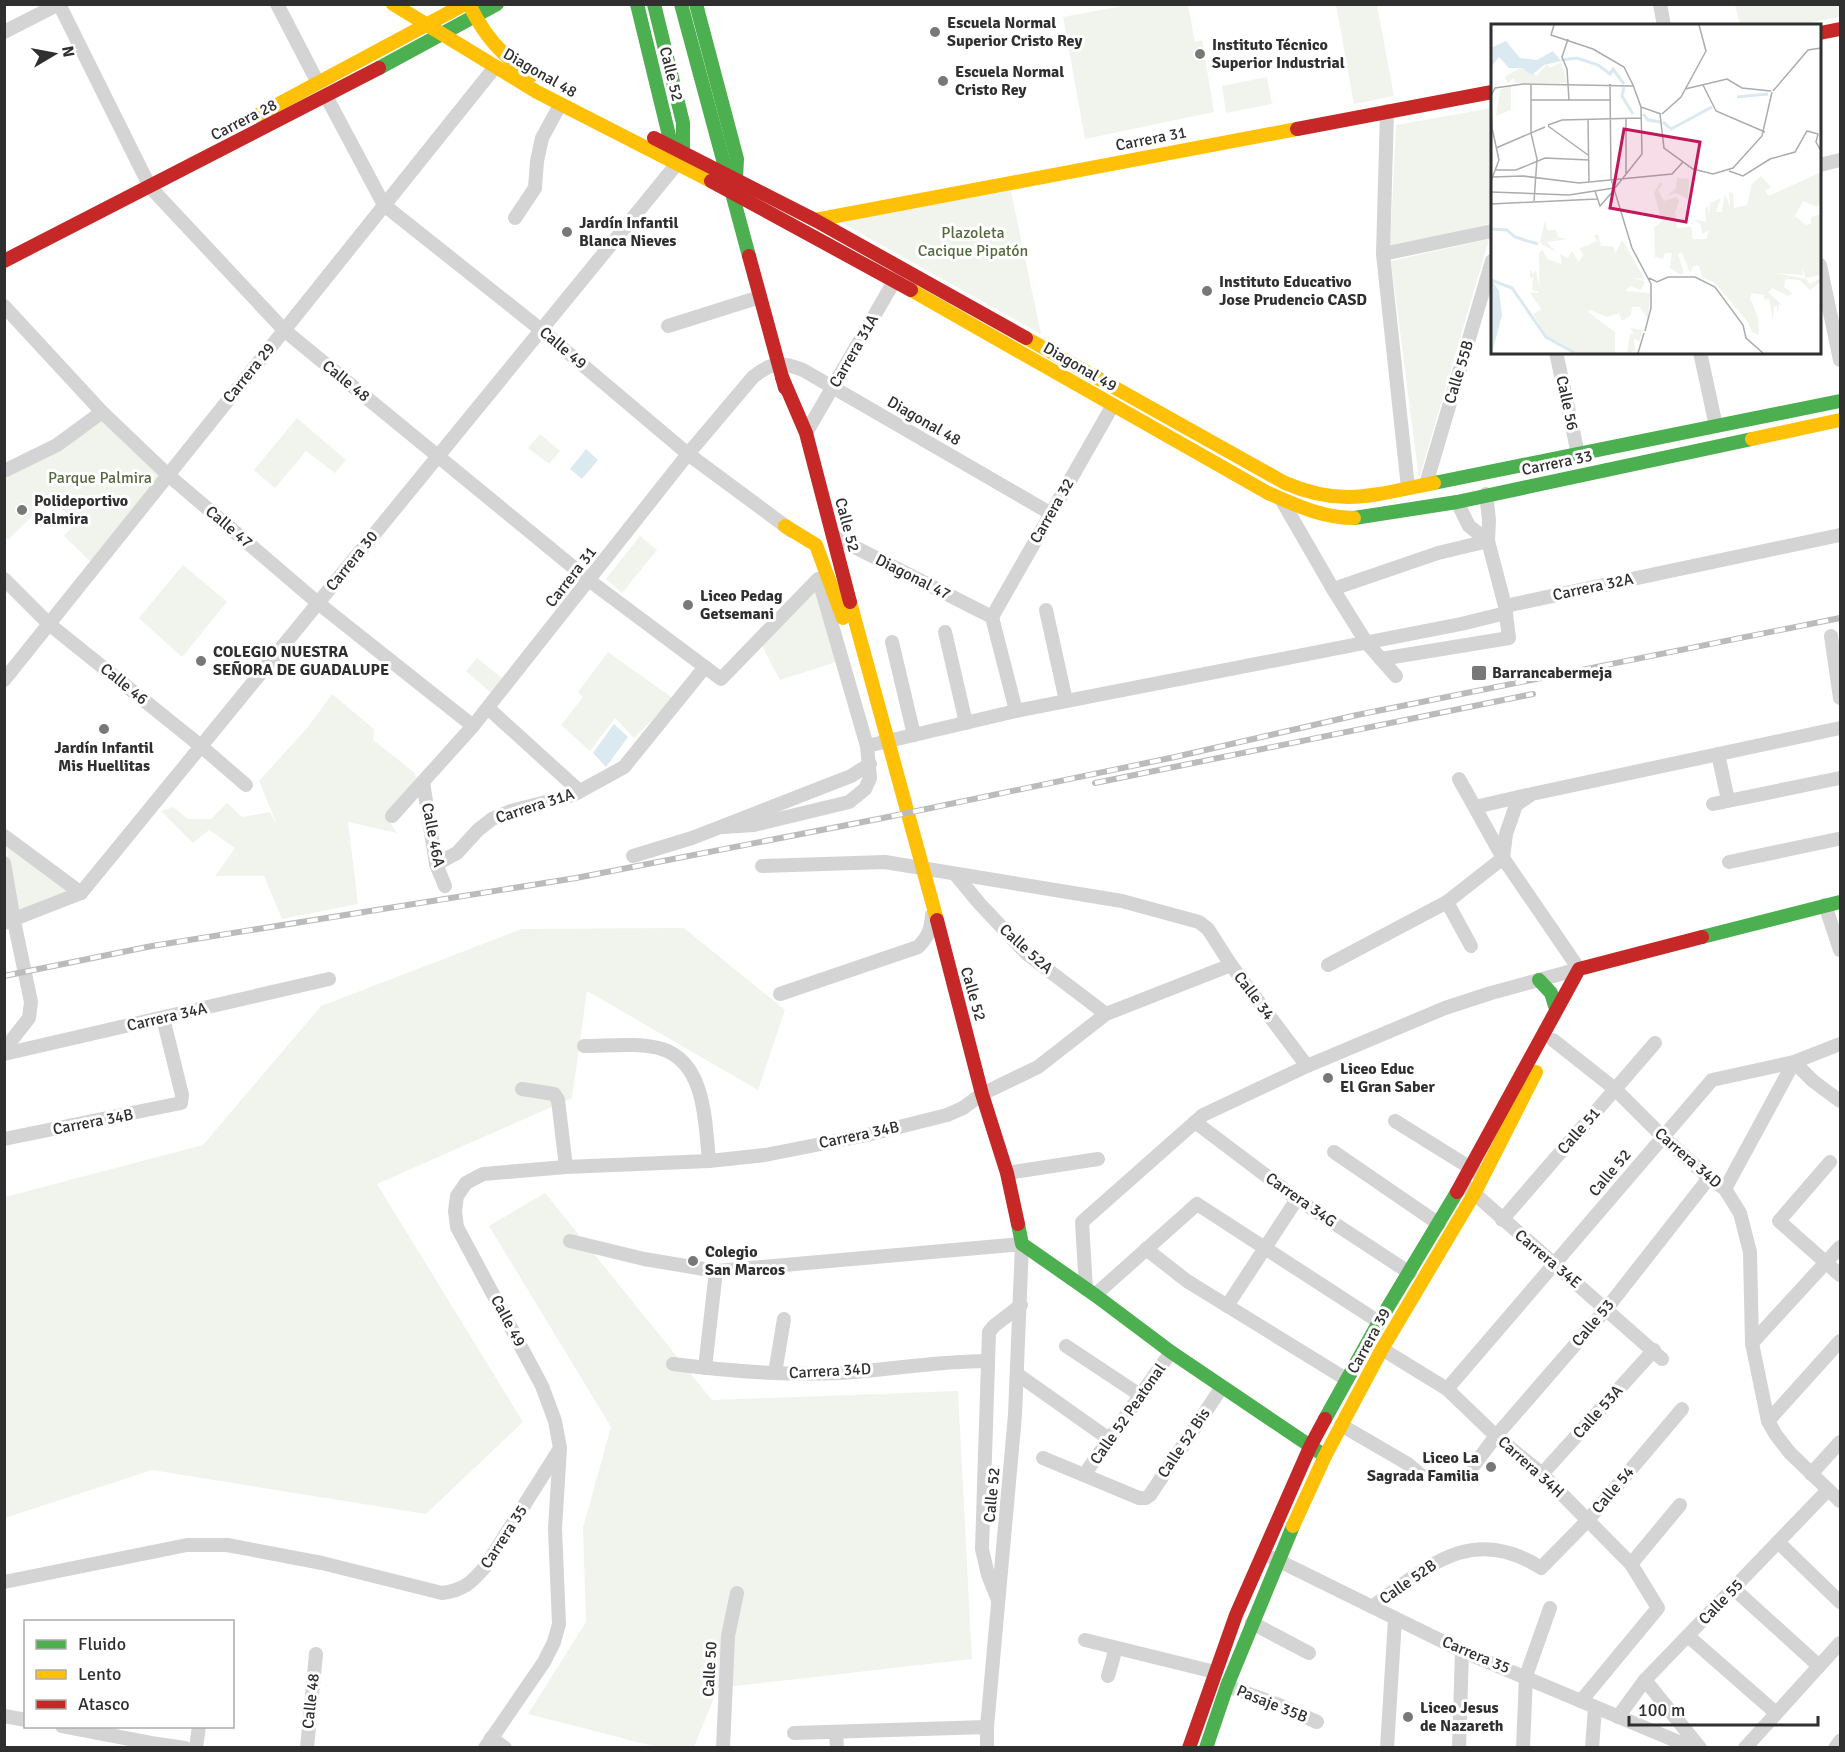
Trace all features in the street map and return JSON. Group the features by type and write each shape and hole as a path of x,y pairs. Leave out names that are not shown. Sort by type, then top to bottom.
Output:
{"main road":[{"name":"Diagonal 48","path":"393,4 560,105 677,155"},
{"name":"Carrera 28","path":"4,261 318,83 428,24 469,9 497,4"},
{"name":"Calle 52","path":"638,4 677,155"},
{"name":"Calle 52","path":"654,4 683,123 677,155"},
{"name":"Calle 52","path":"681,4 731,182 778,363 806,433 833,536 863,668"},
{"name":"Calle 52","path":"696,4 737,159 731,182"},
{"name":"Carrera 28","path":"4,249 326,96 444,34 469,9"},
{"name":"Diagonal 48","path":"469,9 496,46 523,70 677,155"},
{"path":"692,47 700,20"},
{"path":"1821,33 1840,29"},
{"name":"Carrera 31","path":"815,220 1491,92"},
{"name":"Diagonal 49","path":"677,155 815,220 898,275 1113,405 1281,500"},
{"name":"Diagonal 49","path":"731,182 898,275 1305,492"},
{"name":"Calle 52","path":"783,377 795,437 843,618 863,668 913,830 982,1094 1007,1173 1022,1244"},
{"name":"Carrera 33","path":"1305,492 1333,499 1346,499 1840,401"},
{"name":"Carrera 33","path":"1281,500 1323,516 1350,519 1457,502 1840,420"},
{"path":"1454,479 1452,488 1457,502"},
{"path":"1426,484 1429,493 1427,507"},
{"path":"785,526 816,545 843,618"},
{"path":"1579,969 1840,902"},
{"name":"Carrera 39","path":"1206,1748 1252,1623 1325,1456 1382,1348 1474,1194 1553,1040 1594,966"},
{"name":"Carrera 39","path":"1190,1748 1236,1615 1310,1447 1346,1379 1439,1224 1579,969"},
{"path":"1539,980 1551,993 1556,1009"},
{"path":"1022,1244 1171,1352 1325,1456"}],"street":[{"path":"4,32 59,4"},
{"name":"Calle 48","path":"59,4 147,182 284,330 590,581 721,679 819,579"},
{"path":"277,4 318,83"},
{"path":"1660,4 1664,24"},
{"name":"Carrera 29","path":"4,680 495,67"},
{"name":"Calle 49","path":"326,96 384,205 540,329 688,454 814,550 819,563 819,579 867,746 870,764"},
{"path":"515,218 535,188 542,138 560,105"},
{"path":"1388,111 1383,254 1408,488"},
{"name":"Carrera 30","path":"9,922 81,893 540,329 677,155"},
{"path":"1821,165 1840,160"},
{"path":"1383,254 1491,231"},
{"name":"Calle 55B","path":"1426,484 1491,264"},
{"path":"1821,270 1840,360"},
{"name":"Carrera 31A","path":"806,433 898,275"},
{"path":"668,326 760,297"},
{"name":"Calle 47","path":"4,306 102,412 167,474 318,603 474,726"},
{"name":"Calle 56","path":"1556,354 1578,454"},
{"path":"1700,354 1716,426"},
{"name":"Diagonal 48","path":"778,363 803,370 1050,513"},
{"name":"Carrera 31","path":"392,816 474,726 688,454 753,377 765,367 778,363"},
{"name":"Carrera 32","path":"992,617 1113,405"},
{"path":"4,471 57,445 102,412"},
{"path":"1381,659 1509,638 1505,610 1488,541 1489,520 1486,494"},
{"path":"1281,500 1366,642 1396,676"},
{"path":"1457,502 1469,526 1488,541"},
{"name":"Carrera 32A","path":"867,746 1016,711 1366,642 1840,535"},
{"name":"Diagonal 47","path":"833,536 992,617"},
{"path":"1333,589 1438,553 1488,541"},
{"name":"Calle 46","path":"4,579 50,624 246,784"},
{"path":"1046,610 1066,701"},
{"path":"992,617 1016,711"},
{"path":"945,632 966,723"},
{"path":"1831,636 1840,696"},
{"path":"892,642 914,735"},
{"name":"Carrera 31A","path":"436,864 457,853 478,830 492,819 511,811 573,795 624,767 705,668"},
{"path":"488,708 575,787"},
{"path":"1475,807 1840,728"},
{"path":"1718,754 1728,800"},
{"path":"723,826 754,825 849,802 865,789 870,778 870,764"},
{"path":"633,856 723,826 851,776 870,764"},
{"path":"1713,804 1840,778"},
{"path":"1091,1292 1082,1222 1203,1115 1307,1066 1445,1008 1579,969 1503,858 1459,779"},
{"name":"Calle 46A","path":"423,782 436,864 445,886"},
{"path":"1328,965 1447,902 1503,858 1506,834 1516,805 1532,794"},
{"path":"4,836 81,893"},
{"path":"1729,862 1840,842"},
{"path":"762,866 885,862 955,874"},
{"path":"4,863 9,922 27,981 31,1010 29,1018 4,1052"},
{"path":"780,994 918,947 927,938 931,927 934,871"},
{"name":"Calle 34","path":"955,874 1122,901 1203,924 1231,966 1307,1066"},
{"name":"Calle 52A","path":"955,874 1027,954 1106,1014"},
{"path":"1447,902 1471,946"},
{"path":"1825,906 1840,950"},
{"name":"Carrera 34B","path":"457,1196 466,1183 483,1174 566,1167 709,1161 765,1155 946,1115 963,1108 982,1094 1038,1067 1106,1014 1231,966"},
{"name":"Carrera 34A","path":"4,1052 328,979"},
{"name":"Carrera 34B","path":"4,1139 181,1103 182,1095 163,1018"},
{"name":"Carrera 34D","path":"1553,1040 1615,1089 1662,1136 1709,1178 1725,1189 1740,1213 1750,1252 1752,1343 1768,1421"},
{"name":"Calle 51","path":"1502,1220 1655,1043"},
{"name":"Calle 52","path":"1448,1389 1712,1080 1794,1062 1840,1044"},
{"path":"584,1046 648,1046 673,1054 682,1062 690,1070 698,1086 704,1111 709,1161"},
{"path":"1725,1189 1794,1062 1813,1081 1840,1101"},
{"path":"522,1089 554,1094 558,1100 566,1167"},
{"path":"1395,1121 1483,1176"},
{"name":"Carrera 34G","path":"1195,1122 1297,1199 1410,1273"},
{"path":"1334,1152 1439,1224"},
{"path":"1007,1173 1098,1159"},
{"path":"1830,1162 1779,1221 1840,1275"},
{"name":"Calle 53","path":"1474,1465 1496,1436 1606,1308 1709,1178"},
{"name":"Carrera 34E","path":"1462,1182 1502,1220 1658,1355"},
{"name":"Calle 49","path":"457,1196 455,1211 457,1227 542,1386 555,1420 560,1448"},
{"path":"1227,1306 1297,1199"},
{"path":"1091,1292 1146,1249 1197,1204 1379,1322"},
{"path":"570,1241 644,1259 716,1271 1022,1244"},
{"name":"Calle 52","path":"987,1748 1017,1374 1022,1244"},
{"path":"1752,1343 1840,1247"},
{"path":"1146,1249 1187,1281 1346,1379"},
{"path":"705,1368 716,1271"},
{"path":"999,1603 988,1575 982,1549 989,1332 1021,1305"},
{"path":"775,1373 784,1319"},
{"path":"1840,1341 1768,1421 1776,1435 1811,1474 1840,1501"},
{"path":"1066,1346 1140,1395"},
{"name":"Carrera 34H","path":"1382,1348 1448,1389 1496,1436 1542,1474 1631,1564 1658,1608 1581,1701"},
{"name":"Calle 52 Peatonal","path":"1084,1475 1171,1352"},
{"name":"Calle 53A","path":"1542,1474 1658,1355"},
{"name":"Carrera 34D","path":"673,1364 775,1373 840,1373 952,1361 987,1361"},
{"path":"1017,1374 1109,1439"},
{"name":"Calle 52 Bis","path":"1084,1475 1139,1498 1146,1498 1222,1387"},
{"name":"Calle 54","path":"1541,1568 1588,1520 1682,1409"},
{"path":"1341,1425 1408,1464 1421,1475"},
{"path":"1811,1474 1840,1442"},
{"name":"Carrera 35","path":"4,1581 187,1545 227,1545 322,1563 442,1593 457,1591 472,1582 485,1567 560,1448"},
{"name":"Carrera 35","path":"488,1743 544,1662 554,1642 559,1624 555,1529 560,1448"},
{"path":"1043,1458 1084,1475"},
{"name":"Calle 55","path":"1618,1717 1645,1680 1828,1490"},
{"path":"1631,1564 1680,1505"},
{"path":"1778,1542 1840,1602"},
{"name":"Calle 52B","path":"1371,1607 1424,1569 1442,1558 1460,1552 1496,1549 1512,1552 1541,1568"},
{"name":"Carrera 35","path":"1264,1552 1462,1651 1693,1748"},
{"path":"1733,1588 1819,1665"},
{"name":"Calle 50","path":"723,1748 728,1636 737,1593"},
{"path":"1523,1748 1526,1676 1550,1608"},
{"path":"1387,1748 1395,1619"},
{"path":"1252,1623 1310,1653"},
{"path":"1688,1636 1776,1713"},
{"path":"1084,1640 1215,1672"},
{"path":"1745,1748 1840,1642"},
{"path":"1108,1676 1116,1648"},
{"path":"1459,1748 1462,1651"},
{"name":"Calle 48","path":"307,1748 316,1654"},
{"path":"1645,1680 1700,1748"},
{"name":"Pasaje 35B","path":"1227,1686 1317,1722"},
{"path":"1592,1748 1595,1708"},
{"path":"4,1716 24,1720"},
{"path":"794,1732 987,1727"},
{"path":"71,1728 150,1745 185,1748"},
{"path":"196,1748 199,1728"},
{"path":"836,1732 837,1748"},
{"path":"1835,1748 1840,1741"},
{"path":"488,1743 505,1748"}],"green space":[{"path":"1128,5 1188,5 1195,42 1202,40 1214,112 1085,139 1063,17"},
{"path":"1336,5 1377,5 1394,96 1354,104"},
{"path":"1735,5 1840,5 1840,17 1802,24 1740,24"},
{"path":"1267,77 1272,104 1226,113 1222,86"},
{"path":"1491,108 1491,223 1390,248 1396,125"},
{"name":"Plazoleta Cacique Pipatón","path":"1010,187 1041,334 835,219"},
{"path":"1489,239 1419,479 1391,261"},
{"name":"Parque Palmira","path":"102,412 167,474 92,563 64,536 76,523 51,498 8,540 5,537 5,480 19,466"},
{"path":"297,418 346,460 335,473 306,451 275,488 254,470"},
{"path":"540,434 560,451 549,464 528,448"},
{"path":"640,536 657,550 622,593 606,579"},
{"path":"183,565 227,602 182,657 139,618"},
{"path":"818,579 842,660 780,680 759,640"},
{"path":"608,652 674,699 634,738 615,718 590,751 561,725 583,697 578,692"},
{"path":"477,658 503,679 491,693 466,671"},
{"path":"332,694 374,729 373,740 415,773 417,783 386,816 397,833 348,822 358,904 282,919 264,876 215,876 235,848 209,830 193,843 161,811 173,807 188,819 211,819 227,803 242,817 270,812 277,825 259,781 308,727"},
{"path":"5,839 74,892 17,916"},
{"path":"684,928 785,1010 758,1090 587,991 572,1098 377,1184 523,1422 426,1514 152,1470 5,1518 5,1197 203,1145 321,1006 522,929"},
{"path":"545,1193 712,1400 958,1391 972,1659 718,1688 694,1747 657,1747 528,1714 586,1622 583,1528 611,1427 489,1226"}],"shaded area":[{"path":"586,449 598,460 582,479 570,469"},
{"path":"614,724 628,737 606,767 593,753"}],"railway":[{"path":"4,976 152,946 576,878 883,818 1175,757 1357,715 1840,618"},
{"path":"1095,783 1533,694"}],"traffic: fast":[{"path":"379,68 497,4"},
{"path":"637,4 674,156"},
{"path":"654,4 683,123 683,153 677,162"},
{"path":"681,4 749,256"},
{"path":"696,4 737,159 736,179 733,187"},
{"path":"1434,483 1840,401"},
{"path":"1354,518 1457,502 1752,439"},
{"path":"1702,937 1840,902"},
{"path":"1539,980 1551,993 1556,1009"},
{"path":"1325,1419 1379,1322 1457,1192"},
{"path":"1018,1224 1022,1244 1171,1352 1325,1456"},
{"path":"1206,1748 1227,1686 1293,1526"}],"traffic: slow":[{"path":"393,4 537,92 711,181"},
{"path":"256,116 465,4"},
{"path":"469,4 495,44 512,61 532,75"},
{"path":"815,220 1297,129"},
{"path":"911,290 1268,493 1320,513 1354,518"},
{"path":"1026,338 1285,483 1306,491 1342,497 1360,496 1434,483"},
{"path":"1752,439 1840,420"},
{"path":"785,526 816,545 843,618"},
{"path":"850,602 937,920"},
{"path":"1293,1526 1325,1456 1382,1349 1474,1194 1536,1072"}],"traffic: jam":[{"path":"1821,33 1840,29"},
{"path":"4,261 379,68"},
{"path":"1297,129 1491,92"},
{"path":"654,138 815,220 1026,338"},
{"path":"711,181 911,290"},
{"path":"749,256 785,388"},
{"path":"782,377 806,433 850,602"},
{"path":"937,920 982,1094 1007,1173 1018,1224"},
{"path":"1457,1192 1579,969 1702,937"},
{"path":"1189,1748 1236,1615 1310,1447 1325,1419"}],"place":[{"name":"Escuela Normal Superior Cristo Rey","path":"935,32"},
{"name":"Instituto Técnico Superior Industrial","path":"1200,54"},
{"name":"Escuela Normal Cristo Rey","path":"943,81"},
{"name":"Jardín Infantil Blanca Nieves","path":"567,232"},
{"name":"Instituto Educativo Jose Prudencio CASD","path":"1207,291"},
{"name":"Polideportivo Palmira","path":"22,510"},
{"name":"Liceo Pedag Getsemani","path":"688,605"},
{"name":"COLEGIO NUESTRA SEÑORA DE GUADALUPE","path":"201,661"},
{"name":"Barrancabermeja","path":"1479,673"},
{"name":"Jardín Infantil Mis Huellitas","path":"104,729"},
{"name":"Liceo Educ El Gran Saber","path":"1328,1078"},
{"name":"Colegio San Marcos","path":"693,1261"},
{"name":"Liceo La Sagrada Familia","path":"1491,1467"},
{"name":"Liceo Jesus de Nazareth","path":"1408,1717"}]}
